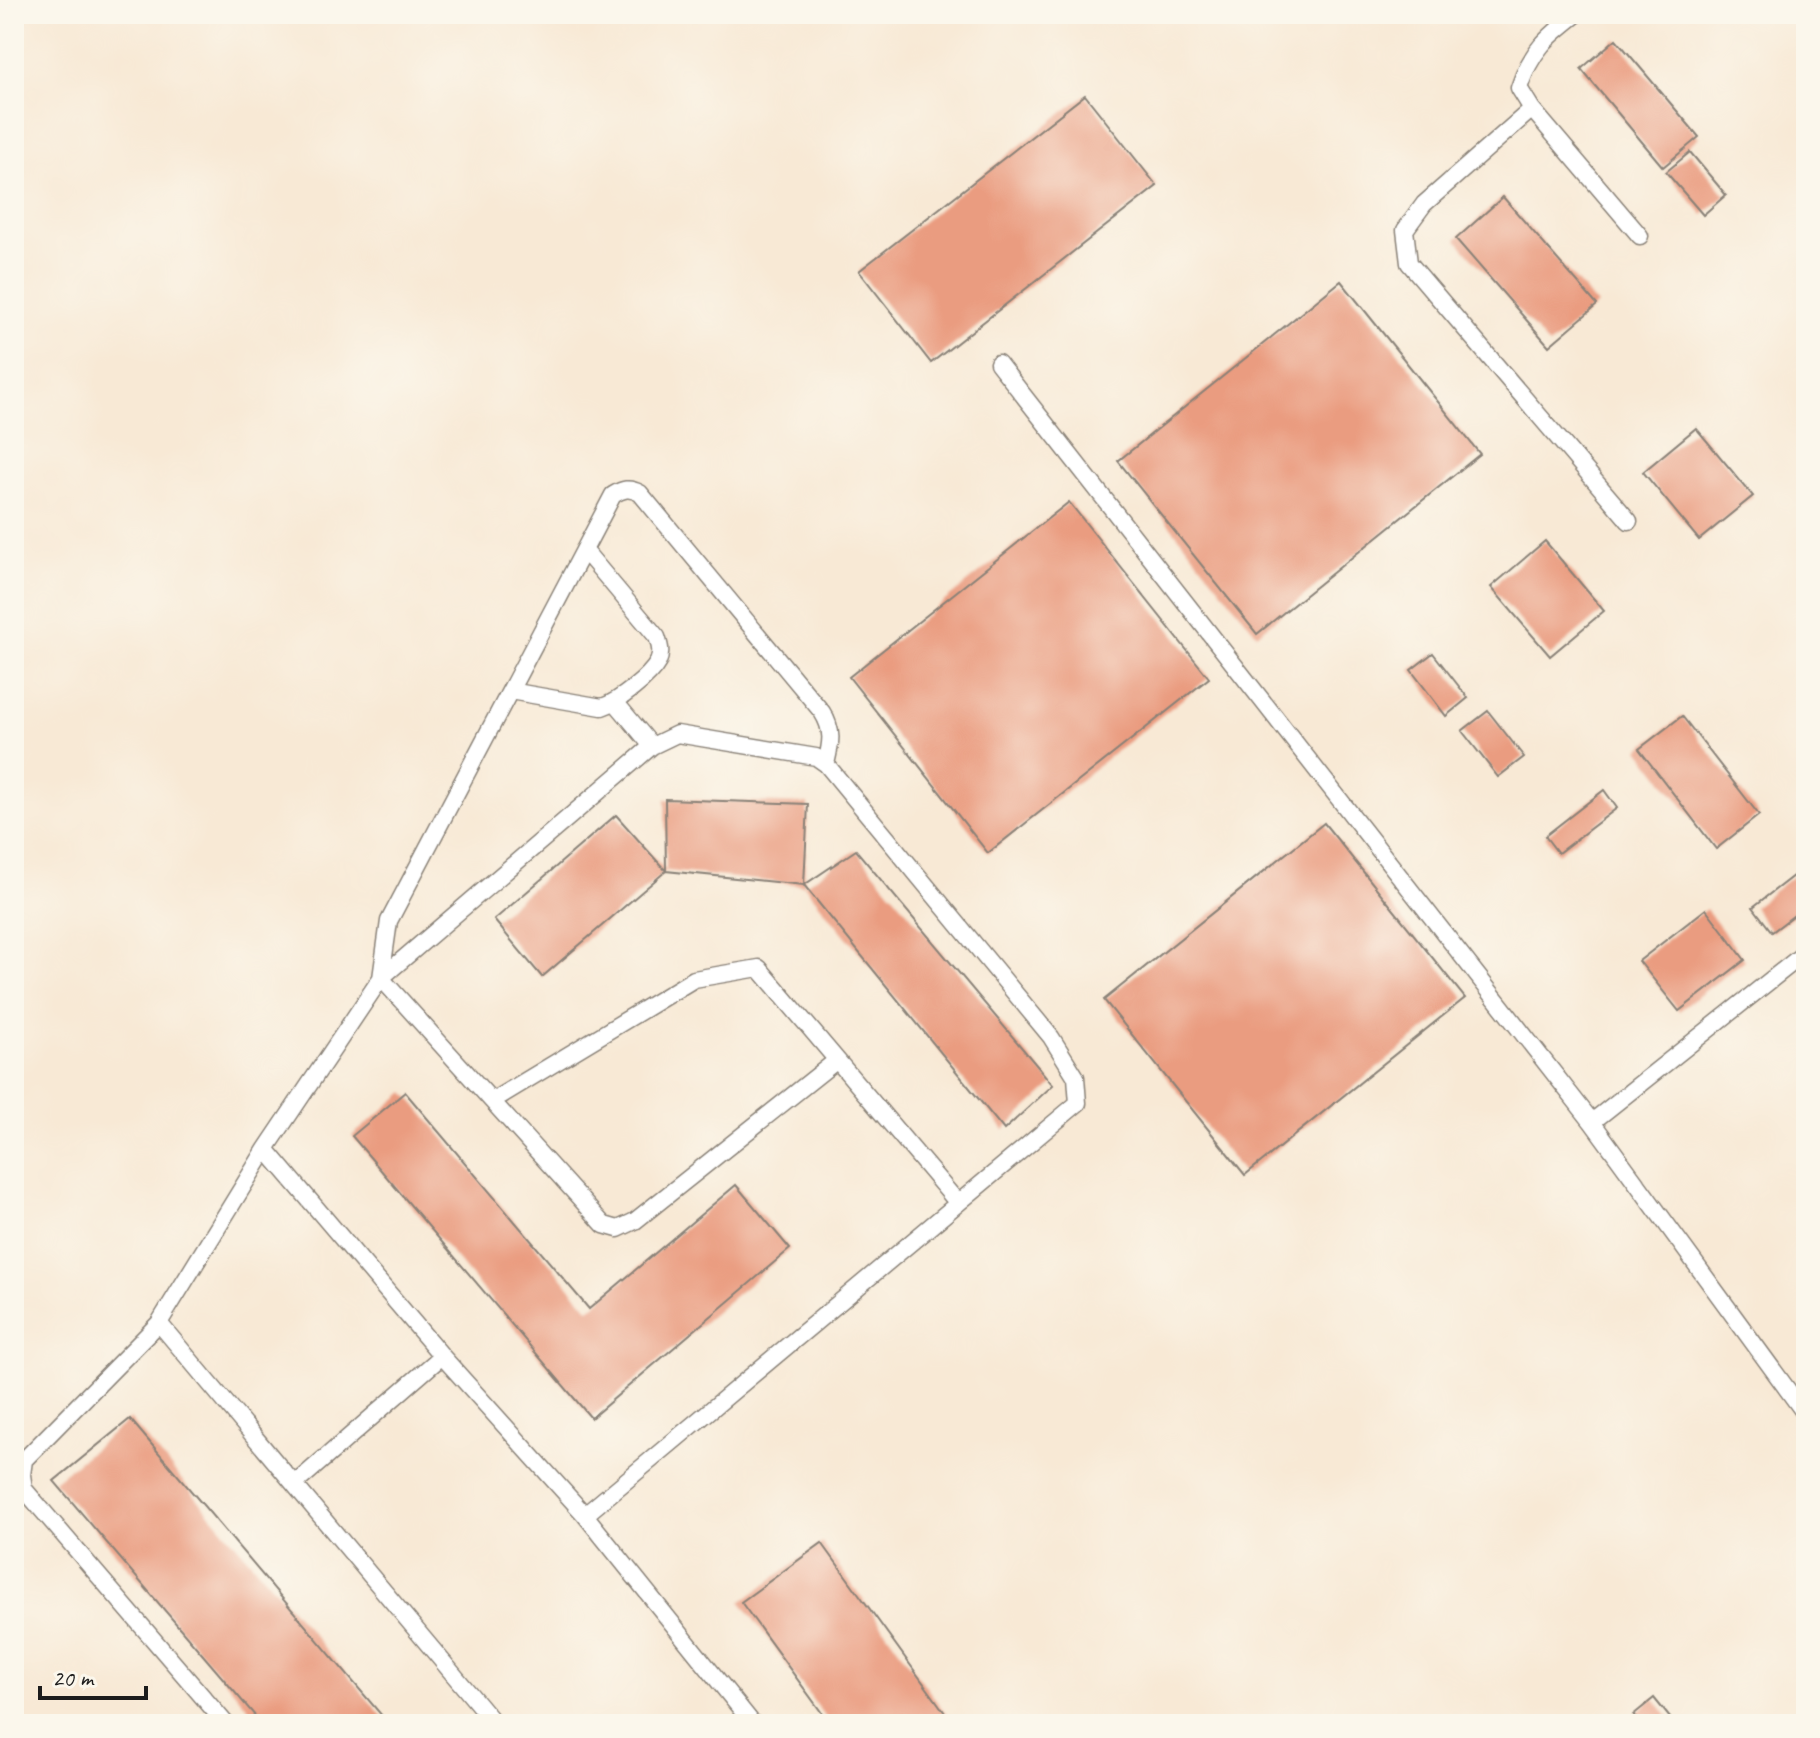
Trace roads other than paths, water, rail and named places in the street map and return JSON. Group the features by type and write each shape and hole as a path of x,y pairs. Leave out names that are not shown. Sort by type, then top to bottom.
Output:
{"lane":[{"path":"1577,14 1544,40 1527,65 1519,88 1532,109 1640,236"},
{"path":"1532,109 1424,204 1405,230 1409,263 1629,521"},
{"path":"998,363 1592,1122 1806,1415"},
{"path":"381,978 389,921 613,495 621,490 632,489 640,493 822,712 831,726 832,737 826,764"},
{"path":"510,691 602,707 616,703 657,664 661,650 657,637 584,550"},
{"path":"616,703 652,746"},
{"path":"226,1724 24,1489 24,1460 159,1323 266,1149 381,978 652,746 677,734 816,757 826,764 1051,1037 1076,1077 1078,1103 585,1515"},
{"path":"1592,1122 1806,952"},
{"path":"492,1101 694,979 759,968 958,1203"},
{"path":"381,978 604,1225 618,1229 635,1221 837,1060"},
{"path":"266,1149 442,1356 585,1515 753,1724"},
{"path":"159,1323 495,1724"},
{"path":"296,1483 442,1356"}]}
